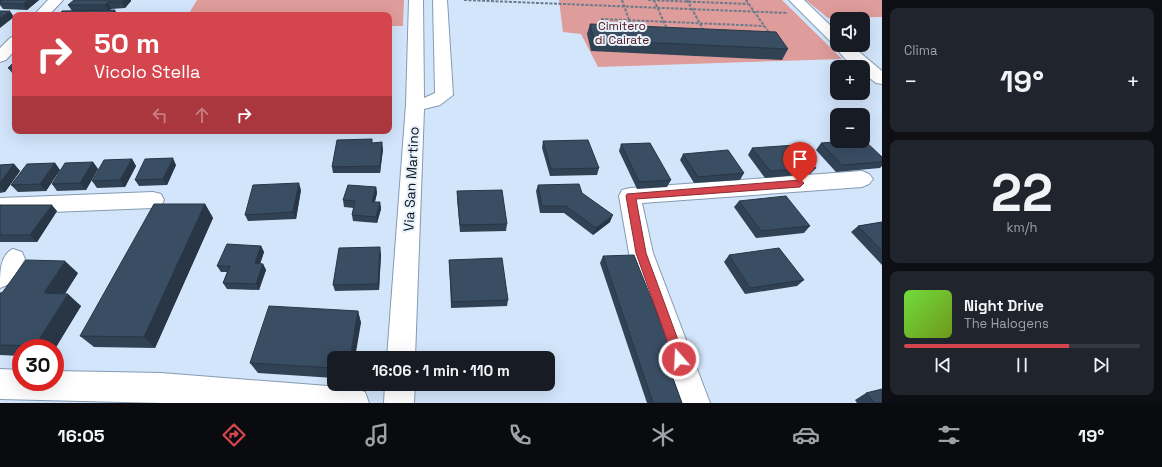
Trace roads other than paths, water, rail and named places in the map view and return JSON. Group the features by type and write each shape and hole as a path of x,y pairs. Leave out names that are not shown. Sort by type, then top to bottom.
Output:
{"street":[{"path":"44,12 56,0"},
{"name":"Via San Martino","path":"401,351 415,104 416,0"},
{"path":"415,104 434,102 444,95 440,0"},
{"path":"796,0 830,33"},
{"path":"0,57 12,44"},
{"path":"849,52 882,79"},
{"path":"695,403 641,253 630,196 862,179"},
{"path":"0,206 153,200"},
{"path":"0,384 44,394 161,388 354,403"},
{"path":"398,403 399,391"}],"park label":[{"name":"Cimitero di Cairate","path":"622,33"}]}
